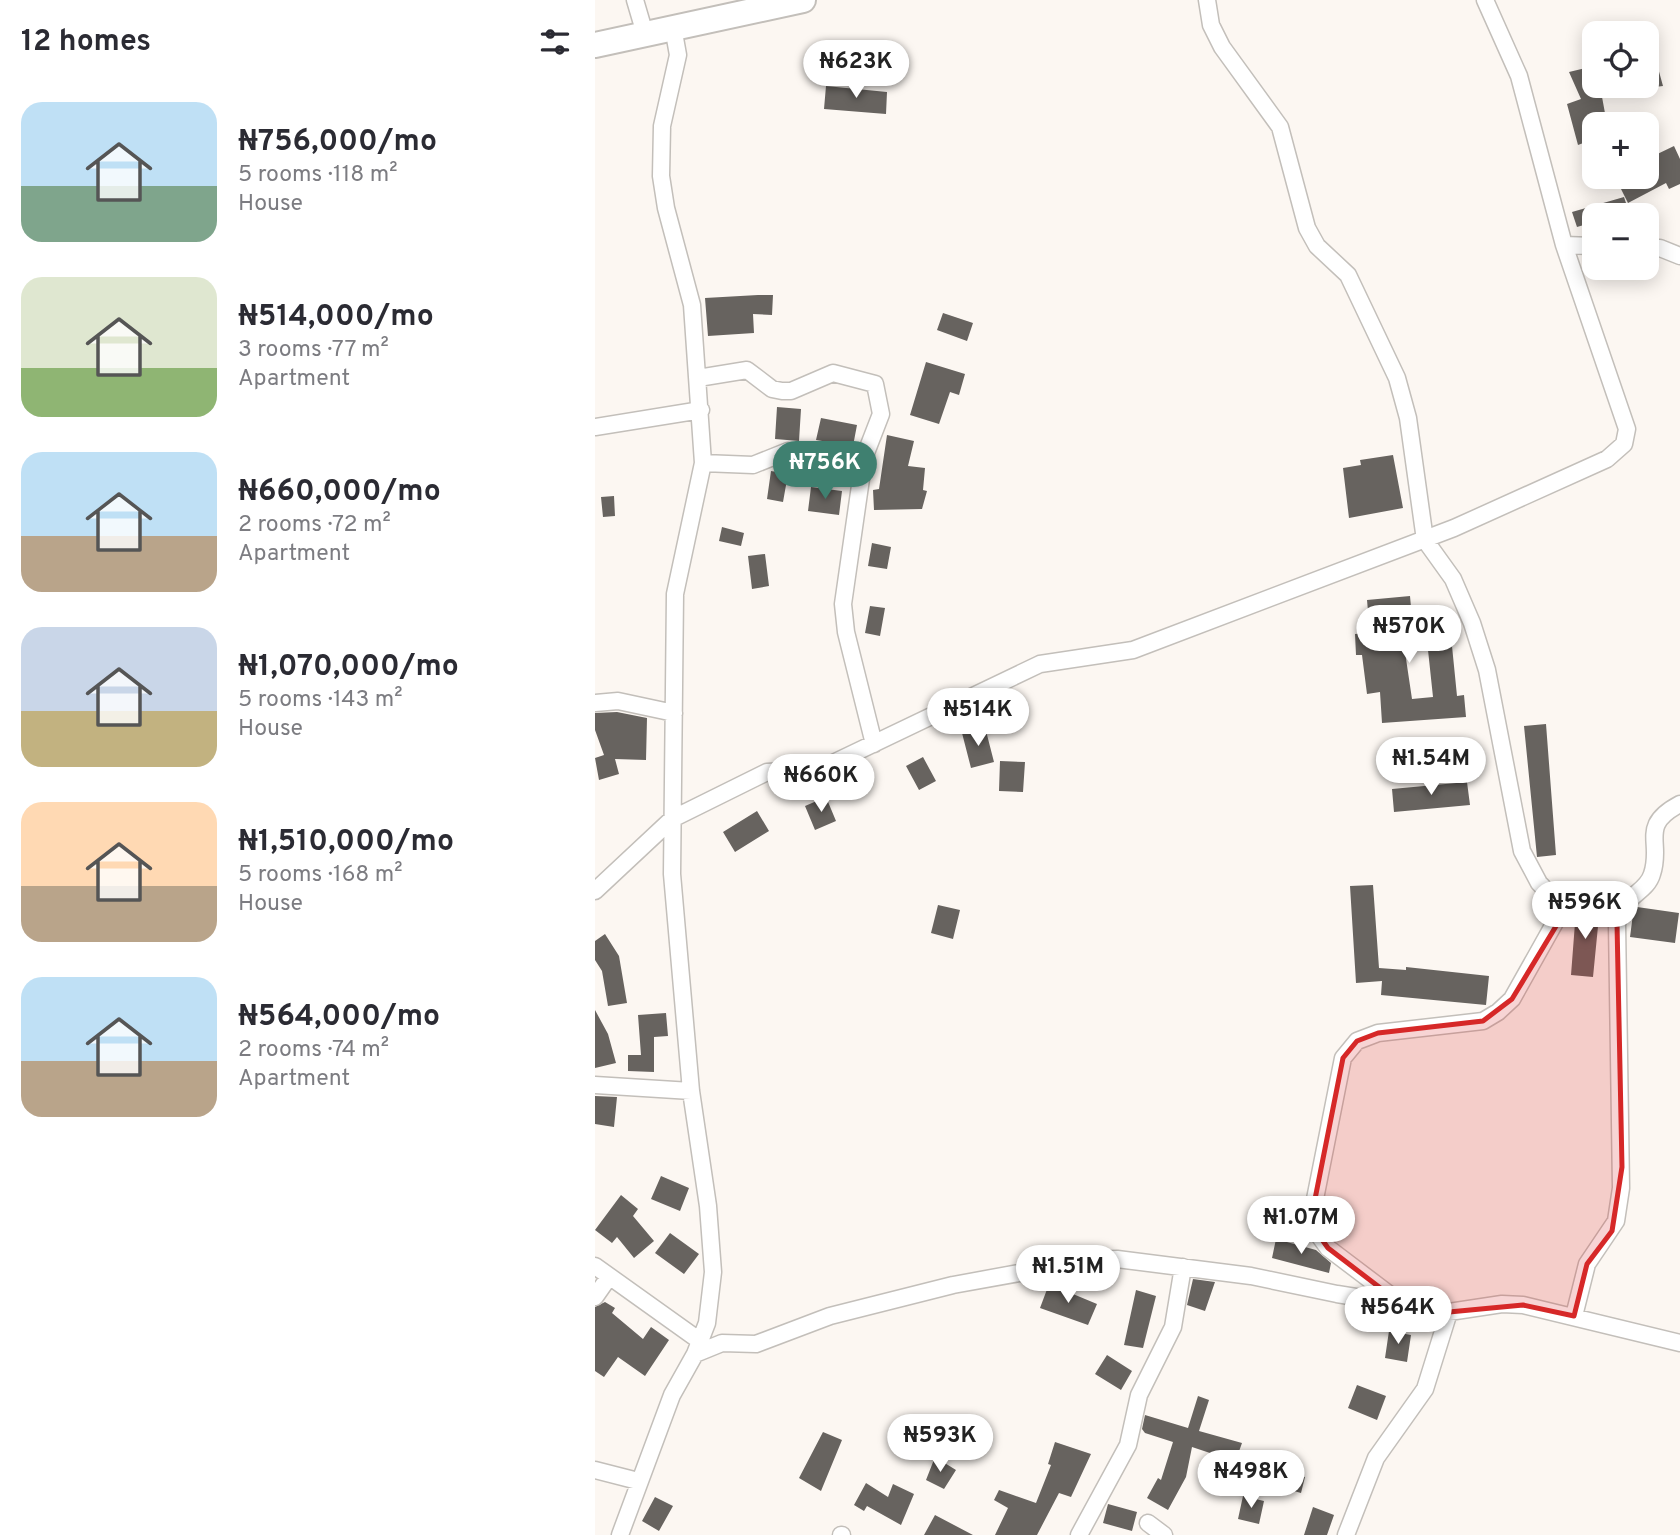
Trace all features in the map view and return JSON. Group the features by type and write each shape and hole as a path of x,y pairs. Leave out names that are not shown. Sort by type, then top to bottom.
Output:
{"main road":[{"path":"595,45 803,0"}],"street":[{"path":"635,0 646,33"},
{"path":"1207,0 1211,25 1222,47 1265,101 1280,127 1307,228 1317,246 1348,275 1397,378 1408,418 1425,540 1453,579 1472,622 1487,670 1522,851 1539,883 1563,908"},
{"path":"595,891 673,819 767,772 805,770 829,765 1006,677 1040,664 1133,650 1425,540 1607,459 1624,444 1627,429 1564,245 1519,76 1485,0"},
{"path":"620,1535 672,1395 698,1347 706,1323 713,1272 708,1206 691,1091 674,914 675,594 703,463 692,305 666,208 661,176 662,126 678,55 673,27"},
{"path":"1564,245 1582,246"},
{"path":"1659,248 1680,256"},
{"path":"698,378 747,370 772,388 782,391 791,391 833,373 866,379 875,384 881,414 865,458 843,604 846,632 874,744"},
{"path":"595,427 701,410"},
{"path":"703,463 753,465 788,451 865,458"},
{"path":"595,703 618,701 674,713"},
{"path":"1574,1316 1587,1265 1616,1221 1621,1188 1617,923 1627,902 1646,886 1653,873 1653,831 1657,820 1680,804"},
{"path":"1400,1303 1328,1248 1318,1234 1313,1209 1343,1058 1357,1041 1378,1033 1483,1021 1512,999 1563,908 1573,898 1588,892 1627,902"},
{"path":"595,1085 691,1091"},
{"path":"595,1266 698,1347 722,1343 756,1344 830,1316 953,1285 1061,1264 1117,1259 1251,1276 1337,1294 1450,1312 1513,1304 1574,1316 1680,1343"},
{"path":"1079,1535 1128,1445 1139,1395 1173,1327 1183,1267"},
{"path":"595,1297 609,1278"},
{"path":"1346,1535 1376,1458 1425,1389 1450,1312"},
{"path":"706,1323 722,1343"},
{"path":"595,1470 638,1481"},
{"path":"1149,1523 1164,1535"}],"highlighted area":[{"path":"1588,892 1627,902 1617,923 1622,1167 1612,1231 1587,1264 1574,1316 1523,1305 1449,1312 1400,1303 1328,1248 1318,1234 1313,1209 1343,1058 1357,1041 1378,1033 1483,1021 1512,999 1573,898"}],"building":[{"path":"1582,69 1582,98 1602,98 1605,112 1582,112 1582,144 1578,145 1567,104 1581,99 1569,72"},
{"path":"826,86 887,92 886,114 824,109"},
{"path":"1674,146 1680,159 1680,184 1669,189 1666,183 1659,187 1659,153"},
{"path":"1621,189 1655,189 1628,203"},
{"path":"1624,197 1626,203 1603,203"},
{"path":"1582,209 1582,226 1577,227 1572,212"},
{"path":"773,295 772,315 753,314 754,333 708,336 705,298"},
{"path":"943,313 973,323 967,341 937,330"},
{"path":"926,362 965,374 959,395 950,392 939,424 910,415"},
{"path":"777,407 801,409 799,441 775,439"},
{"path":"821,418 857,425 853,446 816,440"},
{"path":"887,435 914,441 908,466 925,468 923,490 927,491 922,509 874,510 873,490 879,489"},
{"path":"1393,455 1403,508 1349,518 1343,468 1361,465 1360,460"},
{"path":"771,471 788,474 783,502 767,499"},
{"path":"811,487 842,491 839,515 808,511"},
{"path":"614,496 615,516 603,517 601,497"},
{"path":"722,527 744,533 741,546 719,541"},
{"path":"872,543 891,547 887,569 868,566"},
{"path":"765,554 769,586 752,589 748,556"},
{"path":"1410,596 1413,629 1450,626 1457,696 1464,695 1466,717 1382,723 1380,692 1367,694 1362,655 1356,655 1355,634 1370,633 1367,600","holes":["1428,650 1433,697 1412,699 1405,652"]},
{"path":"870,606 885,608 880,636 865,633"},
{"path":"617,712 647,718 646,760 615,759 619,774 599,780 595,758 604,755 595,730 595,713"},
{"path":"1546,724 1556,855 1537,857 1524,726"},
{"path":"985,727 994,762 971,768 962,733"},
{"path":"923,757 936,781 919,790 906,766"},
{"path":"1000,761 1025,762 1023,792 999,791"},
{"path":"1467,782 1470,805 1394,812 1392,789"},
{"path":"826,797 836,821 815,830 805,806"},
{"path":"757,811 769,831 735,852 723,832"},
{"path":"1373,885 1379,968 1406,970 1406,967 1489,976 1486,1005 1381,995 1382,981 1356,983 1350,886"},
{"path":"938,905 960,910 953,939 931,933"},
{"path":"1588,905 1600,906 1593,977 1571,975 1576,910"},
{"path":"1637,907 1679,913 1675,943 1630,937 1633,914"},
{"path":"605,934 619,956 627,1003 608,1006 602,971 595,960 595,941"},
{"path":"595,1010 608,1034 616,1063 595,1068"},
{"path":"666,1013 668,1036 654,1037 654,1072 628,1071 628,1055 641,1055 638,1015"},
{"path":"595,1096 617,1097 614,1127 595,1124"},
{"path":"661,1176 689,1188 680,1211 651,1199"},
{"path":"621,1195 638,1209 633,1216 654,1241 634,1258 617,1237 612,1243 595,1230"},
{"path":"670,1233 699,1254 684,1274 655,1253"},
{"path":"1276,1239 1316,1250 1331,1263 1329,1273 1272,1258"},
{"path":"1193,1279 1215,1282 1205,1311 1187,1305"},
{"path":"1049,1284 1097,1304 1088,1325 1040,1308"},
{"path":"1136,1290 1156,1296 1143,1348 1124,1345"},
{"path":"605,1302 615,1308 612,1313 643,1339 651,1327 669,1340 645,1376 618,1357 604,1377 595,1371 595,1307"},
{"path":"1389,1331 1411,1335 1407,1362 1385,1358"},
{"path":"1107,1355 1132,1371 1121,1390 1095,1374"},
{"path":"1357,1385 1386,1396 1377,1420 1348,1408"},
{"path":"1198,1396 1209,1400 1199,1431 1242,1443 1231,1474 1209,1466 1213,1454 1192,1447 1186,1477 1168,1510 1147,1498 1158,1478 1161,1480 1173,1442 1145,1433 1142,1429 1145,1415 1188,1428"},
{"path":"823,1432 842,1440 821,1491 799,1478"},
{"path":"1055,1442 1091,1454 1071,1497 1059,1493 1037,1535 995,1535 1008,1508 994,1500 999,1490 1036,1503 1051,1465 1048,1464"},
{"path":"935,1457 956,1470 944,1489 926,1480"},
{"path":"1267,1467 1305,1477 1301,1493 1263,1482"},
{"path":"866,1483 888,1497 893,1484 914,1494 901,1525 867,1506 864,1511 854,1505"},
{"path":"1243,1496 1264,1501 1259,1524 1238,1519"},
{"path":"655,1497 673,1506 659,1531 642,1521"},
{"path":"1108,1504 1137,1512 1132,1531 1103,1523"},
{"path":"1313,1507 1334,1515 1327,1535 1304,1535"},
{"path":"935,1515 973,1535 924,1535"}]}
